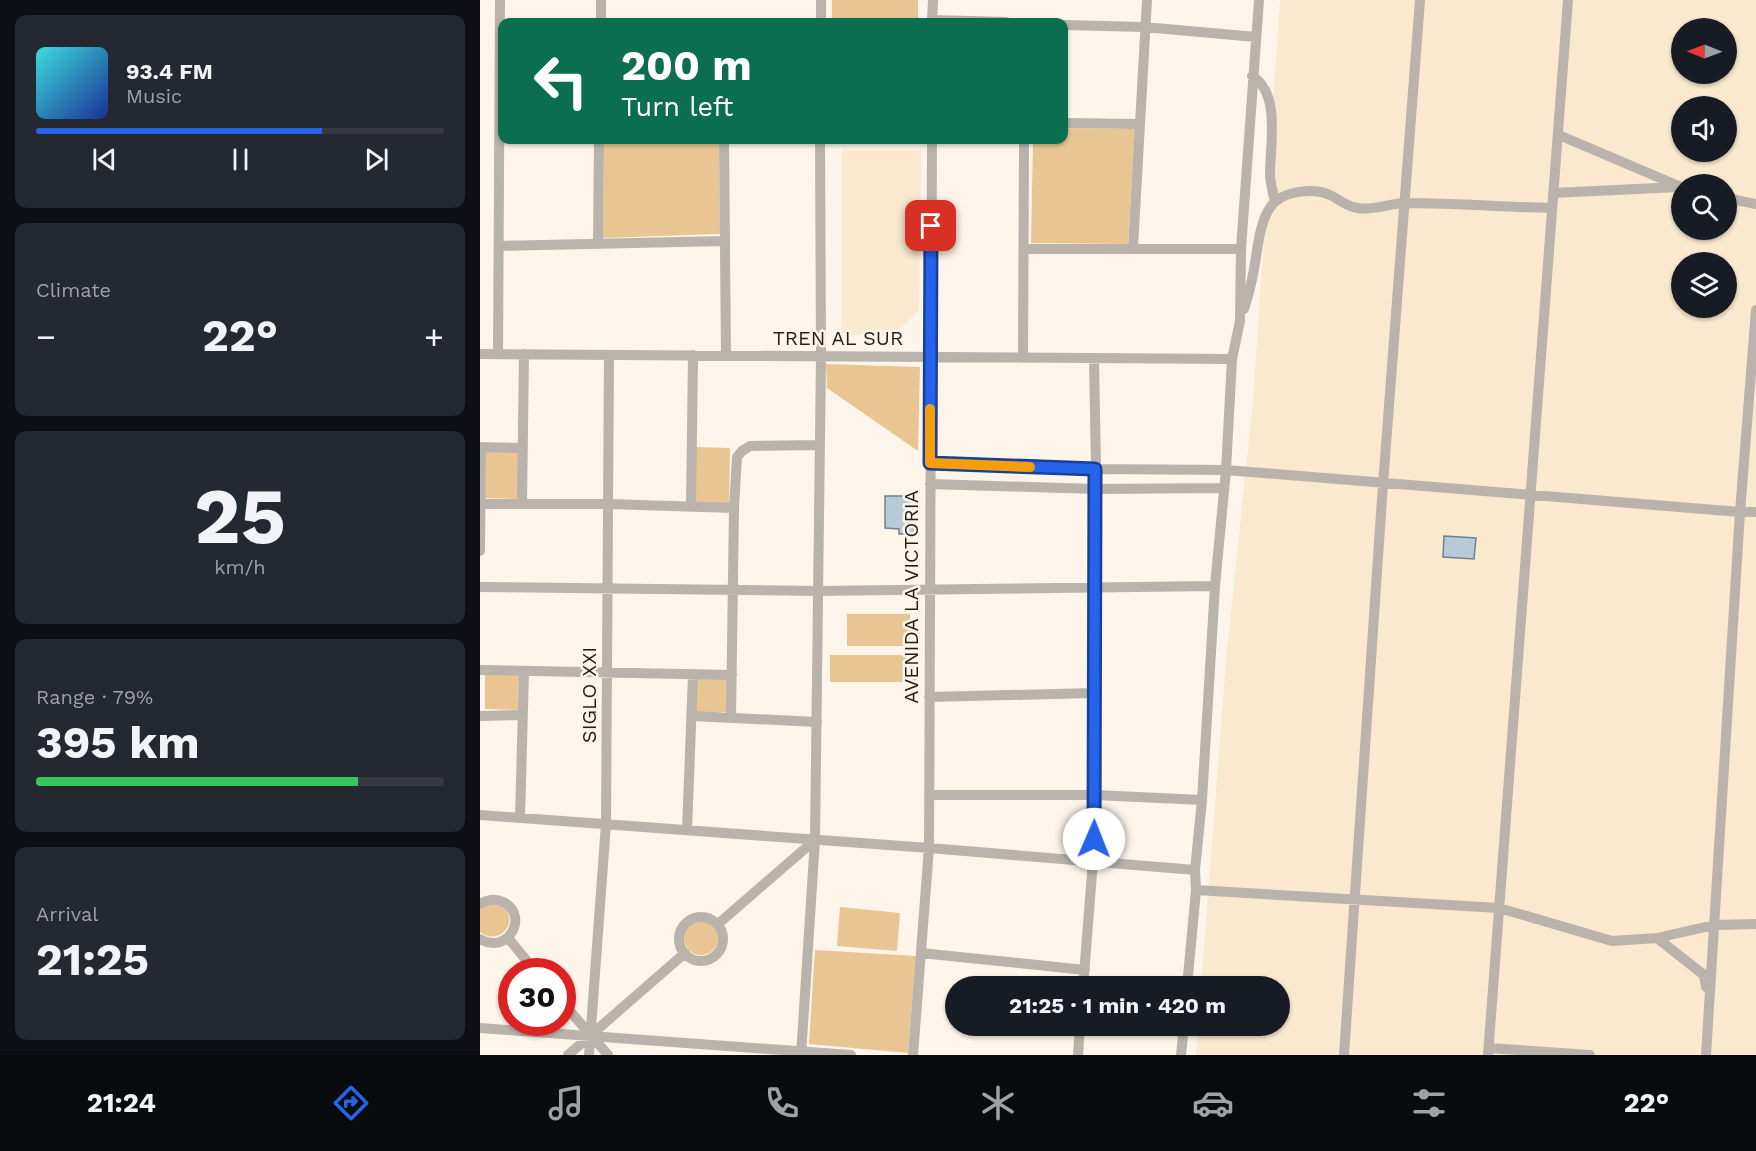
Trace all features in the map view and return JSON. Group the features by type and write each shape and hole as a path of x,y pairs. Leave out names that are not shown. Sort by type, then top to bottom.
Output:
{"street":[{"path":"500,0 501,18"},
{"path":"601,0 601,18"},
{"path":"821,0 821,18"},
{"path":"932,18 933,0"},
{"path":"1133,248 1147,0"},
{"path":"1240,321 1241,249 1259,0"},
{"path":"1344,1055 1383,484 1420,0"},
{"path":"1568,0 1489,1052 1590,1055"},
{"path":"1068,24 1144,27 1256,37"},
{"path":"1252,76 1260,80 1265,87 1269,102 1271,115 1270,177 1275,201"},
{"path":"1068,123 1139,124"},
{"path":"1558,135 1671,183"},
{"path":"498,354 500,144"},
{"path":"598,244 599,144"},
{"path":"724,144 726,356"},
{"path":"801,1053 815,840 821,356 820,144"},
{"name":"AVENIDA LA VICTORIA","path":"914,1055 929,848 932,144"},
{"path":"1023,358 1024,144"},
{"path":"1553,193 1671,187"},
{"path":"1188,976 1196,890 1195,870 1202,800 1215,586 1226,470 1232,359 1240,321 1250,291 1261,228 1267,214 1275,201 1292,193 1307,191 1322,192 1358,208 1404,203 1552,208"},
{"path":"1737,200 1756,204"},
{"path":"498,246 725,241"},
{"path":"1024,249 1241,249"},
{"path":"1706,1055 1740,512 1756,310"},
{"name":"TREN AL SUR","path":"480,354 1232,359"},
{"path":"522,504 524,354"},
{"name":"SIGLO XXI","path":"589,1055 606,824 609,355"},
{"path":"692,507 693,355"},
{"path":"1084,976 1093,861 1095,795 1094,358"},
{"path":"731,718 734,508 737,457 750,446 820,445"},
{"path":"480,551 481,447 523,448"},
{"path":"930,463 1095,469 1226,470 1756,512"},
{"path":"930,484 1095,489 1224,488"},
{"path":"481,504 608,504 734,508"},
{"path":"480,587 817,591 1215,586"},
{"path":"480,670 732,675"},
{"path":"520,818 524,671"},
{"path":"687,830 693,674"},
{"path":"928,697 1094,693"},
{"path":"480,716 523,715"},
{"path":"693,716 817,722"},
{"path":"929,795 1095,795 1202,800"},
{"path":"480,815 1195,870"},
{"path":"718,924 815,840"},
{"path":"1196,890 1499,908 1612,941 1657,938 1714,925 1756,924"},
{"path":"480,904 488,900 500,900 509,906 515,917 514,929 508,938 490,944 480,939"},
{"path":"701,916 708,917 718,924 723,940 716,955 700,961 685,954 680,936 685,924 701,916"},
{"path":"508,938 525,958"},
{"path":"1657,938 1704,975 1709,1003"},
{"path":"921,953 1084,970"},
{"path":"568,1055 685,954"},
{"path":"576,1018 608,1055"},
{"path":"480,1028 850,1055"},
{"path":"1078,1055 1079,1036"},
{"path":"1181,1055 1183,1036"}],"shaded area":[{"path":"832,0 918,0 918,18 832,18"},
{"path":"1280,0 1756,0 1756,1055 1196,1055 1197,1036 1290,1036 1290,976 1202,976 1226,661 1253,401"},
{"path":"1068,128 1135,129 1128,244 1031,243 1033,144 1068,144"},
{"path":"604,144 719,144 720,234 603,238"},
{"path":"842,150 921,150 919,311 892,335 842,335"},
{"path":"826,364 920,367 918,451 827,388"},
{"path":"696,447 730,448 729,504 695,504"},
{"path":"486,450 520,451 519,499 485,498"},
{"path":"847,614 910,614 910,646 847,646"},
{"path":"830,655 916,655 916,682 830,682"},
{"path":"485,673 519,675 518,710 485,709"},
{"path":"696,678 729,678 728,712 696,712"},
{"path":"492,904 499,905 507,912 509,924 501,934 488,936 480,932 480,909"},
{"path":"840,907 900,913 897,951 837,946"},
{"path":"701,921 713,926 718,938 713,950 701,955 689,950 684,938 689,926"},
{"path":"815,950 916,956 908,1053 809,1044"}],"building":[{"path":"885,496 915,496 914,534 899,534 899,529 885,528"},
{"path":"1444,536 1476,538 1474,559 1443,557"}],"slow traffic":[{"path":"930,409 930,463 1030,467"}],"route":[{"path":"931,226 930,463 1095,469 1094,839"}]}
